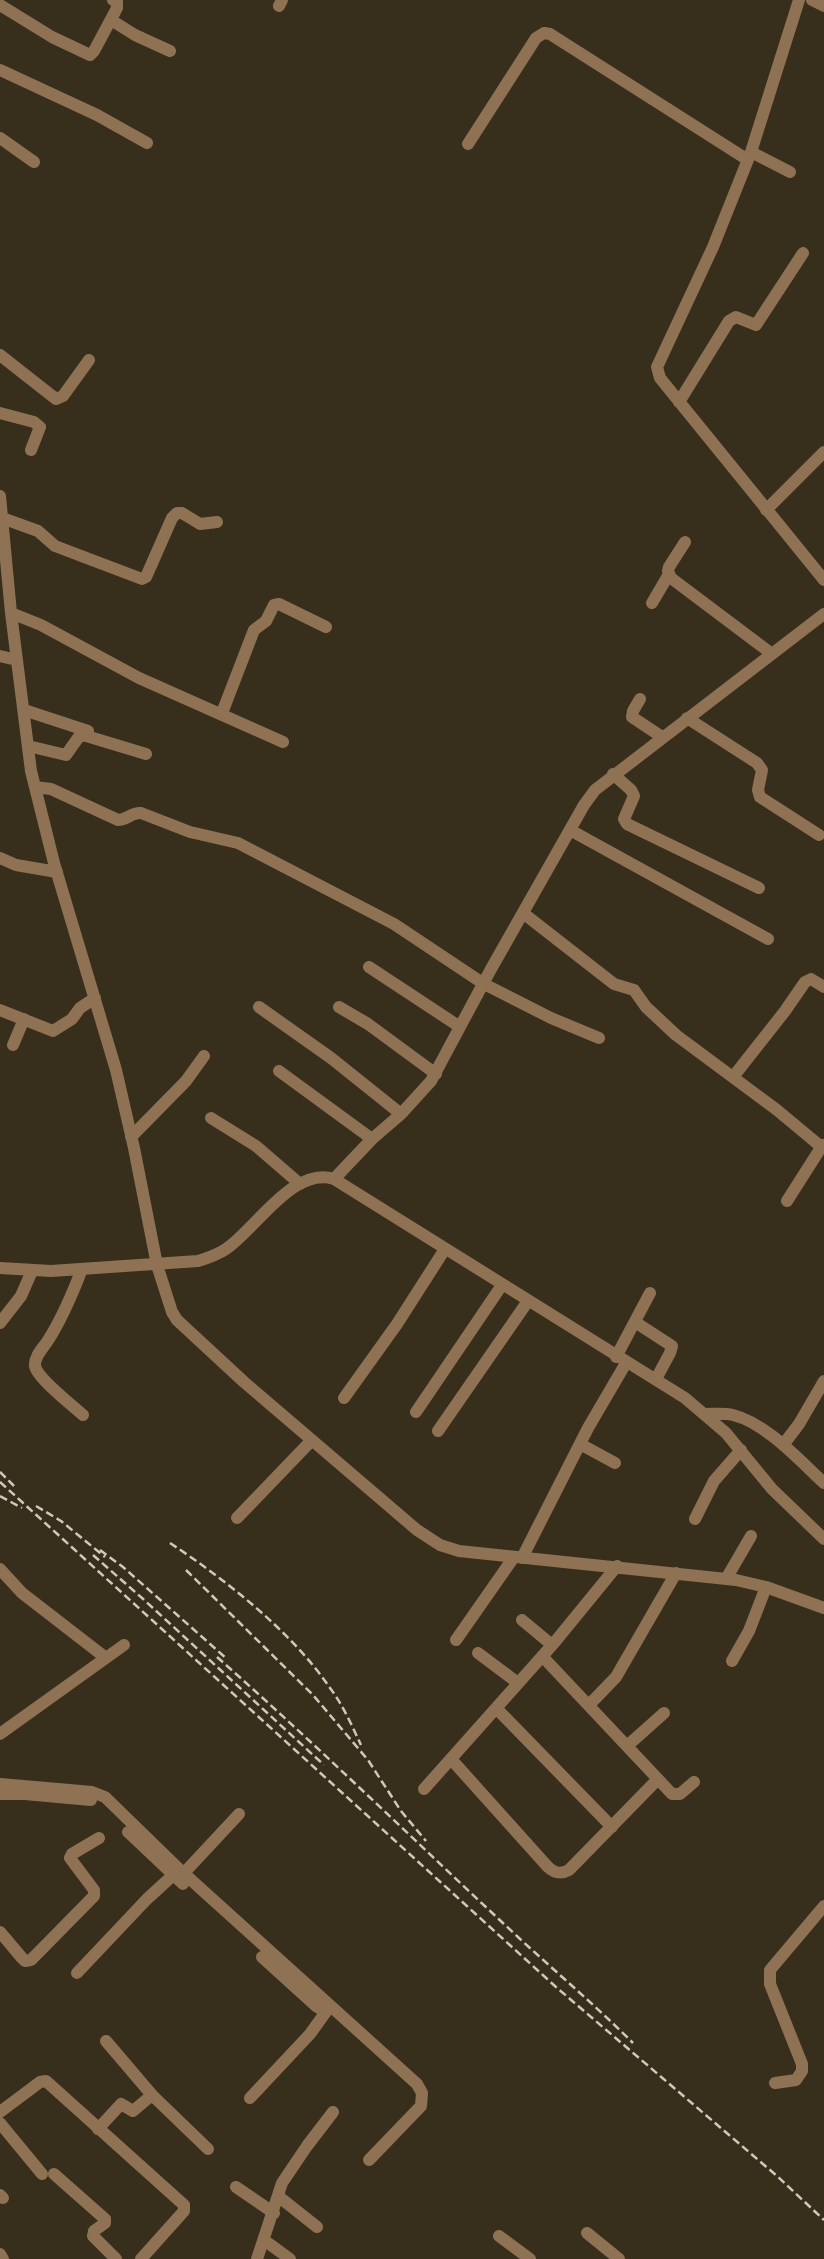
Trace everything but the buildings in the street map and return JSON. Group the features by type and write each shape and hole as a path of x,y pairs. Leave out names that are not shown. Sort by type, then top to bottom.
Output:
{"street":[{"path":"0,5 52,37 87,55 94,51 117,8 116,2 113,0"},
{"path":"799,0 750,156 696,286 658,361 657,372 679,402 824,580"},
{"path":"812,0 824,6"},
{"path":"111,20 135,35 170,51"},
{"path":"468,144 536,38 544,33 550,34 750,156 790,172"},
{"path":"0,70 97,115 147,143"},
{"path":"0,138 34,162"},
{"path":"679,402 730,321 736,317 756,325 803,253"},
{"path":"0,355 56,399 63,396 89,360"},
{"path":"0,412 34,422 40,427 31,450"},
{"path":"766,510 824,452"},
{"path":"0,496 8,619 17,660 34,787 57,872 95,998 131,1137 157,1266 176,1320 312,1440 417,1530 435,1543 459,1551 617,1566 726,1579 766,1587 824,1608"},
{"path":"2,518 38,531 55,546 142,579 146,577 176,513 182,513 200,524 217,522"},
{"path":"652,603 668,574 669,567 685,542"},
{"path":"668,574 772,654"},
{"path":"222,713 254,630 264,623 274,605 278,604 326,628"},
{"path":"334,1179 372,1139 401,1114 436,1074 523,913 595,790 613,774 824,614"},
{"path":"8,619 41,625 139,678 222,713 283,742"},
{"path":"0,656 17,660"},
{"path":"640,699 632,718 662,737"},
{"path":"24,710 88,732"},
{"path":"687,718 757,763 762,770 758,790 760,797 819,835"},
{"path":"28,746 66,755 78,738 83,735 146,754"},
{"path":"613,774 631,790 634,796 624,819 627,824 759,888"},
{"path":"34,787 51,789 118,820 124,819 136,812 190,832 238,843 394,924 484,984 551,1018 599,1038"},
{"path":"570,830 768,939"},
{"path":"0,858 16,865 57,872"},
{"path":"523,913 614,984 634,990 646,1007 676,1035 823,1146 787,1201"},
{"path":"369,967 460,1027"},
{"path":"733,1077 785,1011 805,982 811,980 824,987"},
{"path":"0,1010 53,1031 72,1019 80,1008 95,998"},
{"path":"259,1007 331,1058 401,1114"},
{"path":"339,1007 375,1029 436,1074"},
{"path":"13,1045 24,1019"},
{"path":"131,1137 186,1081 204,1056"},
{"path":"279,1071 372,1139"},
{"path":"211,1118 256,1146 300,1184"},
{"path":"0,1268 32,1271 82,1270 157,1266 198,1261 214,1256 228,1248 300,1184 315,1178 334,1179 621,1360 656,1379 705,1414 726,1432 772,1489 824,1539"},
{"path":"344,1398 396,1324 445,1249"},
{"path":"82,1270 60,1322 37,1356 35,1365 37,1371 83,1415"},
{"path":"0,1323 21,1296 32,1271"},
{"path":"416,1412 502,1285"},
{"path":"456,1640 518,1558 580,1444 621,1360 635,1322 650,1292"},
{"path":"438,1431 528,1301"},
{"path":"635,1322 672,1346 656,1379"},
{"path":"783,1445 799,1424 824,1381"},
{"path":"705,1414 724,1414 748,1421 783,1445 824,1483"},
{"path":"237,1518 312,1440"},
{"path":"580,1444 615,1463"},
{"path":"695,1519 714,1481 741,1450"},
{"path":"726,1579 751,1536"},
{"path":"424,1788 552,1645 617,1566"},
{"path":"0,1569 22,1594 106,1658"},
{"path":"589,1705 616,1677 676,1573"},
{"path":"732,1661 749,1631 766,1587"},
{"path":"522,1620 552,1645"},
{"path":"0,1734 124,1645"},
{"path":"478,1654 518,1683"},
{"path":"542,1656 674,1795 680,1794 694,1782"},
{"path":"496,1708 612,1826"},
{"path":"627,1746 664,1713"},
{"path":"451,1759 546,1866 557,1873 569,1870 658,1779"},
{"path":"0,1784 98,1798 179,1875 417,2084 422,2093 419,2109 369,2160"},
{"path":"0,1794 98,1798"},
{"path":"77,1972 147,1899 164,1883 179,1875 239,1814"},
{"path":"0,1932 25,1961 31,1960 94,1896 94,1890 70,1858 72,1854 99,1838"},
{"path":"775,2084 796,2080 802,2071 802,2064 770,1984 770,1970 824,1906"},
{"path":"250,2098 310,2034 330,2008"},
{"path":"106,2041 152,2095 208,2149"},
{"path":"0,2112 40,2082 46,2081 185,2206 184,2211 140,2259"},
{"path":"98,2128 121,2104 133,2111 152,2095"},
{"path":"256,2259 274,2213 285,2177 333,2112"},
{"path":"0,2123 48,2174 104,2217 105,2223 94,2231 93,2236 116,2259"},
{"path":"236,2187 274,2213"},
{"path":"278,2196 317,2227"},
{"path":"587,2233 619,2259"},
{"path":"499,2236 530,2259"},
{"path":"264,2240 290,2259"},
{"path":"0,2254 4,2259"}],"railway":[{"path":"0,1472 14,1486"},
{"path":"0,1482 556,1987 777,2176 824,2220"},
{"path":"0,1496 22,1508"},
{"path":"36,1506 61,1521 105,1557"},
{"path":"170,1543 213,1573 257,1608 297,1647 315,1667 335,1695 361,1745"},
{"path":"100,1550 123,1567 227,1659"},
{"path":"93,1555 324,1765"},
{"path":"186,1570 313,1695 368,1760 401,1811 426,1841"},
{"path":"217,1657 633,2043"}]}
